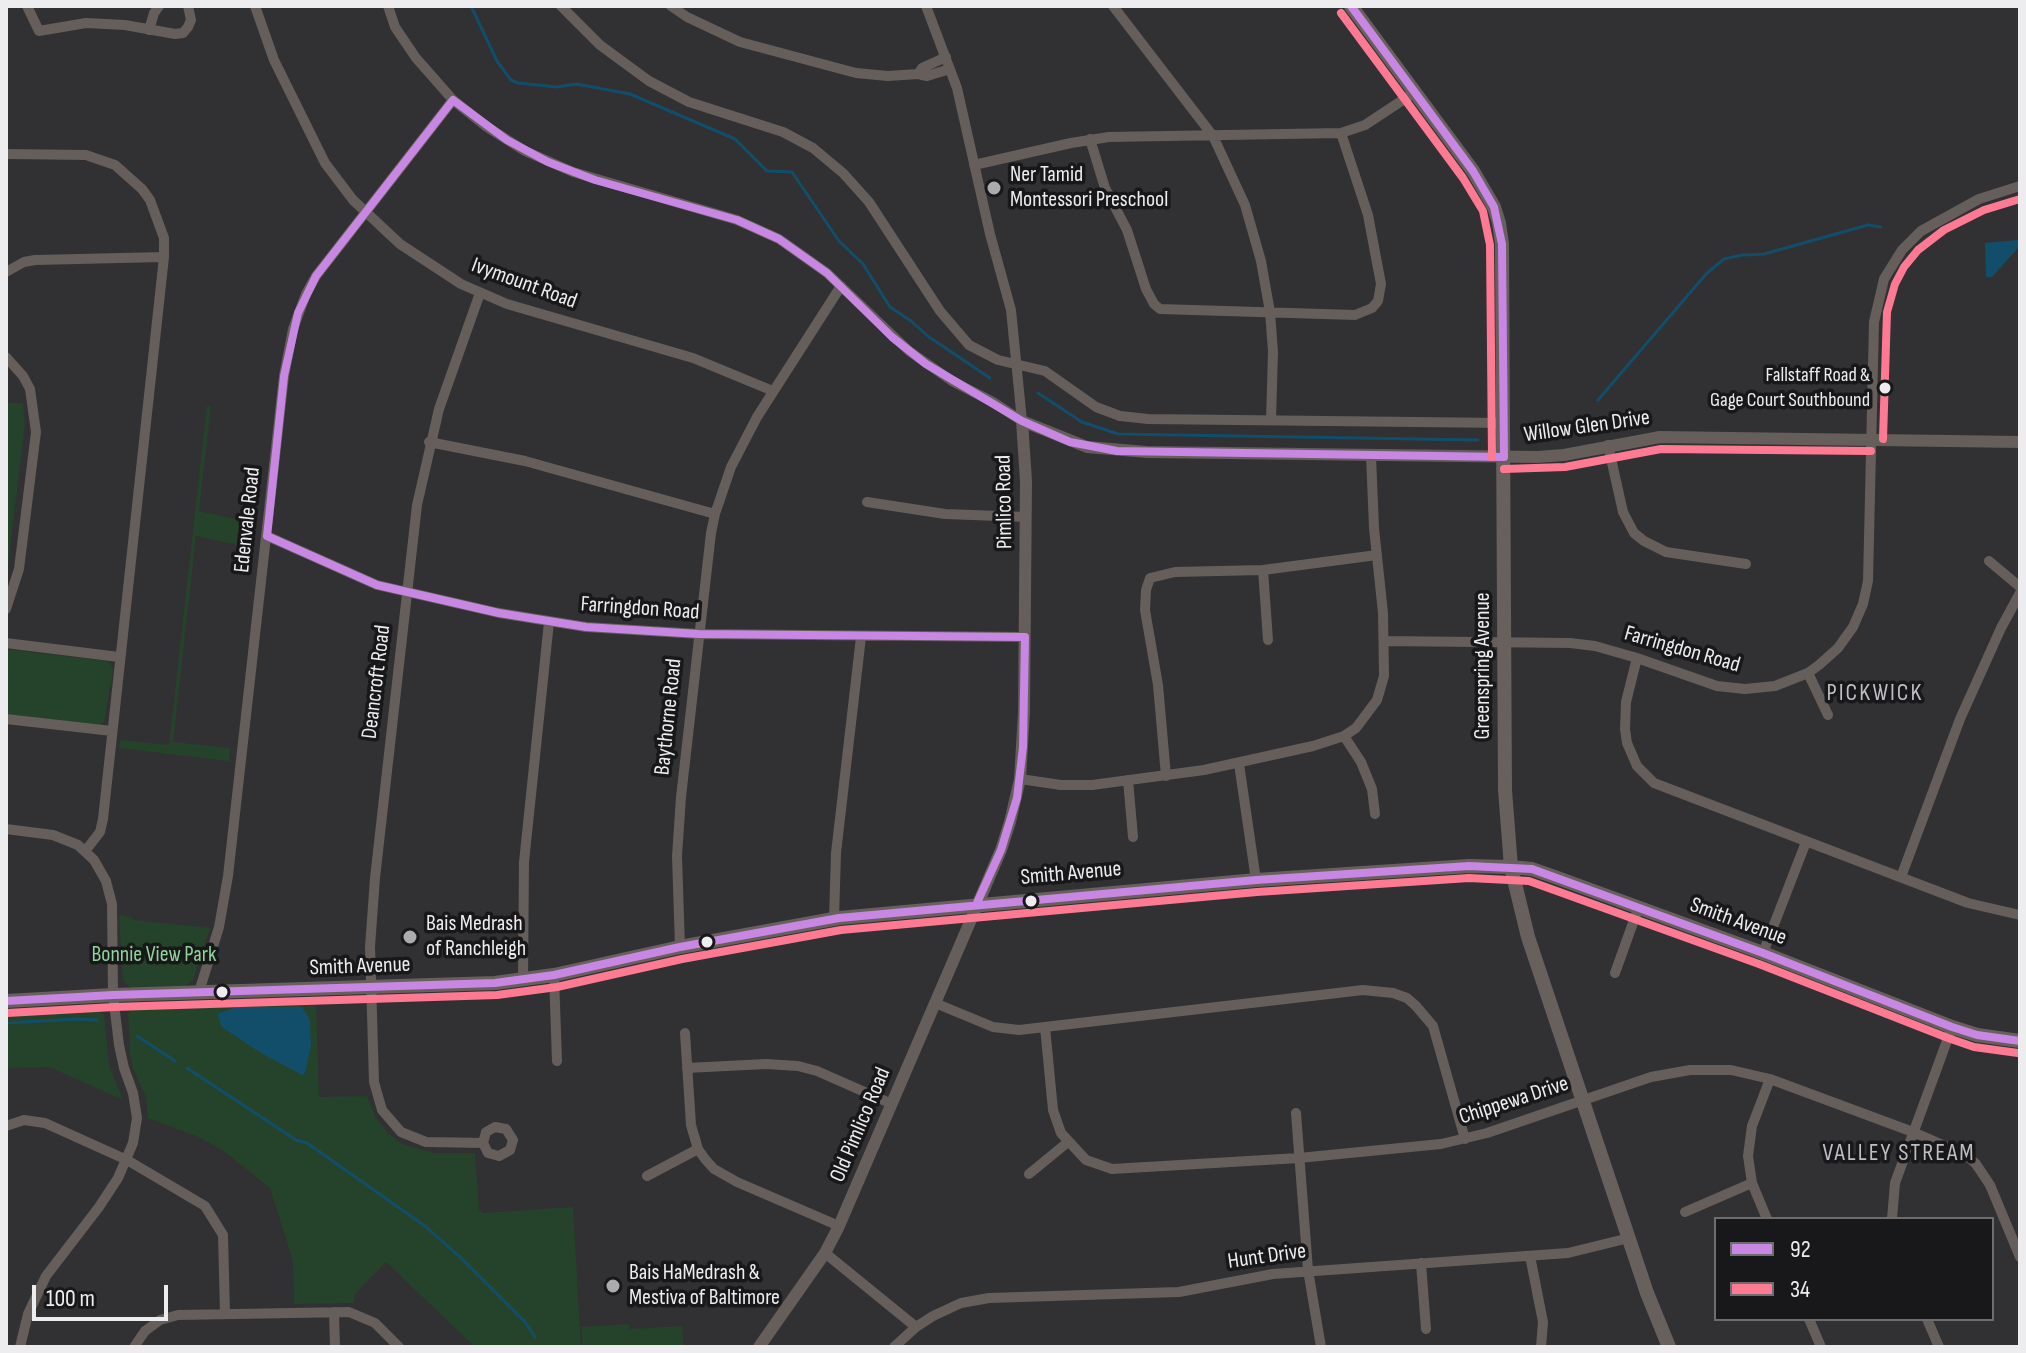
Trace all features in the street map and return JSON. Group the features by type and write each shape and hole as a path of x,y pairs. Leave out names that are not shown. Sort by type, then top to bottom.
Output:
{"main road":[{"name":"Greenspring Avenue","path":"1351,6 1487,192 1499,223 1502,244 1504,423 1505,790 1511,867 1528,937 1669,1347"},
{"name":"Smith Avenue","path":"6,1001 199,992 370,989 523,980 834,919 1256,880 1469,866 1532,869 1763,953 1952,1027 1977,1035 2020,1041"}],"street":[{"path":"27,6 39,31 86,23 166,34 183,33 191,20 188,6"},
{"path":"149,30 159,6"},
{"name":"Ivymount Road","path":"255,6 274,60 312,141 340,184 365,213 400,244 432,267 480,293 517,307 693,358 773,391"},
{"path":"388,6 403,40 453,100 507,140 548,162 595,180 737,220 795,248 841,286 909,351 952,381 1022,421"},
{"name":"Willow Glen Drive","path":"561,6 600,45 649,81 706,108 783,132 829,160 869,202 940,311 960,336 987,356 1045,371 1096,407 1120,416 1148,419 1504,423"},
{"path":"671,6 715,32 856,73 927,76 950,69"},
{"name":"Pimlico Road","path":"926,6 950,69 1011,310 1022,421 1026,517 1020,779 1001,850 976,905"},
{"path":"1113,6 1213,136 1245,205 1261,261 1270,312 1273,352 1271,420"},
{"path":"918,74 922,68 946,57"},
{"path":"974,165 1090,139 1341,133 1365,125 1415,92"},
{"name":"Edenvale Road","path":"199,992 219,927 228,876 284,376 293,329 316,276 453,100"},
{"path":"1090,139 1105,188 1127,230 1150,298 1160,309 1355,315 1372,308 1378,301 1381,284 1368,215 1341,133"},
{"path":"6,154 86,155 115,165 142,189 161,226 164,257 103,819 100,832 86,850"},
{"name":"Farringdon Road","path":"1384,641 1505,641 1582,645 1637,658 1730,688 1775,686 1808,673 1838,648 1853,627 1863,604 1869,568 1875,310 1884,279 1894,260 1910,241 1938,220 1979,199 2020,186"},
{"path":"6,272 35,260 164,257"},
{"name":"Baythorne Road","path":"680,947 678,828 715,514 731,467 773,391 841,286"},
{"name":"Deancroft Road","path":"480,293 429,442 417,505 375,878 370,989 376,1096 389,1122 411,1138 426,1142 483,1143"},
{"path":"6,357 30,389 36,432 19,569 6,609"},
{"name":"Willow Glen Drive","path":"1022,421 1070,442 1104,450 1371,456 1551,456 1671,437 2020,442"},
{"path":"429,442 525,461 715,514"},
{"path":"1608,445 1623,512 1634,533 1666,552 1746,564"},
{"path":"1020,779 1076,786 1239,764 1344,736 1366,718 1377,700 1384,676 1371,456"},
{"path":"867,502 945,514 1026,517"},
{"name":"Farringdon Road","path":"267,536 360,579 408,593 549,622 617,630 699,634 1025,637"},
{"path":"1166,776 1158,685 1145,610 1150,578 1175,572 1263,570 1377,555"},
{"path":"1989,561 2020,587"},
{"path":"1263,570 1268,640"},
{"path":"1901,877 1960,719 2020,593"},
{"path":"523,980 524,862 549,622"},
{"path":"834,919 836,853 861,637"},
{"path":"6,643 119,657"},
{"path":"1637,658 1626,702 1625,729 1631,754 1644,775 1666,789 1806,842 1987,909 2020,915"},
{"path":"1808,673 1828,715"},
{"path":"6,719 112,731"},
{"path":"1344,736 1361,762 1372,789 1375,814"},
{"path":"1239,764 1256,880"},
{"path":"1128,780 1133,837"},
{"path":"6,829 53,835 86,850 100,869 109,892 113,995 121,1056 136,1106 137,1129 127,1160 99,1207 46,1276 28,1314 20,1347"},
{"path":"1763,953 1806,842"},
{"name":"Old Pimlico Road","path":"759,1347 825,1253 839,1226 976,905"},
{"path":"1615,973 1638,909"},
{"path":"554,975 557,1061"},
{"path":"935,1003 993,1027 1019,1030 1363,990 1393,993 1407,998 1433,1026 1465,1139"},
{"path":"1029,1174 1068,1142 1053,1110 1045,1027"},
{"path":"1892,1217 1895,1183 1952,1027"},
{"path":"685,1033 691,1125 698,1149 723,1175 839,1226"},
{"path":"687,1068 774,1064 798,1066 817,1071 892,1104"},
{"name":"Chippewa Drive","path":"1068,1142 1086,1160 1125,1170 1415,1148 1465,1139 1651,1077 1680,1071 1731,1070 1770,1079 1954,1148 1976,1164 1990,1185 2020,1257"},
{"path":"1766,1217 1752,1183 1749,1142 1770,1079"},
{"path":"1296,1113 1308,1270 1321,1347"},
{"path":"6,1126 24,1120 45,1123 127,1160 205,1206 219,1224 225,1249 225,1313"},
{"path":"647,1176 698,1149"},
{"path":"1685,1212 1752,1183"},
{"name":"Hunt Drive","path":"894,1347 916,1327 961,1303 989,1298 1179,1292 1258,1276 1308,1270 1530,1256 1590,1249 1629,1238"},
{"path":"825,1253 916,1327"},
{"path":"1530,1256 1543,1322 1541,1347"},
{"path":"1421,1263 1426,1329"},
{"path":"334,1312 335,1347"},
{"path":"134,1347 145,1331 160,1320 178,1315 334,1312 364,1316 399,1347"},
{"path":"1810,1321 1821,1347"},
{"path":"1928,1321 1939,1347"}],"green space":[{"path":"6,403 23,403 25,424 6,581"},
{"path":"207,406 211,406 199,511 248,522 256,519 252,553 247,547 196,536 173,742 230,748 229,761 119,748 120,740 169,745"},
{"path":"6,649 110,663 113,671 104,722 100,725 6,714"},
{"name":"Bonnie View Park","path":"119,915 134,920 210,928 193,980 185,986 130,987 123,980"},
{"path":"316,1002 319,1097 367,1096 376,1118 402,1144 434,1153 475,1153 479,1210 483,1213 573,1207 581,1347 475,1347 386,1262 355,1294 354,1303 294,1304 293,1261 270,1188 225,1152 201,1138 148,1118 146,1097 130,1054 128,1014 134,1008"},
{"path":"99,1011 104,1015 109,1065 123,1100 49,1067 6,1068 6,1015"},
{"path":"629,1324 630,1329 682,1326 684,1347 583,1347 581,1327"}],"water":[{"path":"2020,241 2019,247 1992,277 1986,277 1985,243"},
{"path":"237,1007 302,1007 310,1020 311,1046 305,1073 302,1075 261,1053 222,1027 217,1014"}],"waterway":[{"path":"471,6 497,61 511,80 557,87 576,84 630,94 735,139 767,171 792,172 839,241 863,264 890,307 990,378"},
{"path":"1598,400 1707,273 1724,259 1764,254 1868,225 1881,227"},
{"path":"1038,393 1082,422 1118,434 1478,440"},
{"path":"6,1023 97,1020"},
{"path":"137,1036 175,1061"},
{"path":"187,1068 296,1140 307,1143 425,1226 525,1322 535,1337"}],"transit line":[{"name":"92","path":"1351,6 1473,171 1494,207 1502,244 1504,457"},
{"name":"34","path":"1341,13 1463,178 1483,211 1490,245 1492,457"},
{"name":"92","path":"453,100 507,140 548,162 595,180 737,220 779,239 827,273 892,337 926,364 1022,421 1070,442 1117,451 1504,457"},
{"name":"92","path":"267,536 284,376 298,313 316,276 453,100"},
{"name":"34","path":"1883,439 1887,312 1895,284 1904,267 1918,250 1944,230 1984,210 2020,199"},
{"name":"34","path":"1504,469 1565,467 1661,449 1871,451"},
{"name":"92","path":"267,536 377,585 499,613 586,627 699,634 1025,637"},
{"name":"92","path":"976,905 1001,850 1017,798 1023,747 1025,637"},
{"name":"92","path":"6,1001 495,983 554,975 680,947 839,918 1256,880 1469,866 1532,869 1763,953 1952,1027 1977,1035 2020,1041"},
{"name":"34","path":"7,1013 497,995 557,987 682,959 841,930 1257,892 1469,878 1529,881 1759,964 1948,1038 1974,1047 2018,1053"}],"place":[{"name":"Ner Tamid Montessori Preschool","path":"994,188"},
{"name":"Fallstaff Road & Gage Court Southbound","path":"1885,388"},
{"name":"Bais Medrash of Ranchleigh","path":"410,937"},
{"name":"Bais HaMedrash & Mestiva of Baltimore","path":"613,1286"}],"district":[{"name":"PICKWICK","path":"1875,694"},
{"name":"VALLEY STREAM","path":"1899,1154"}]}
